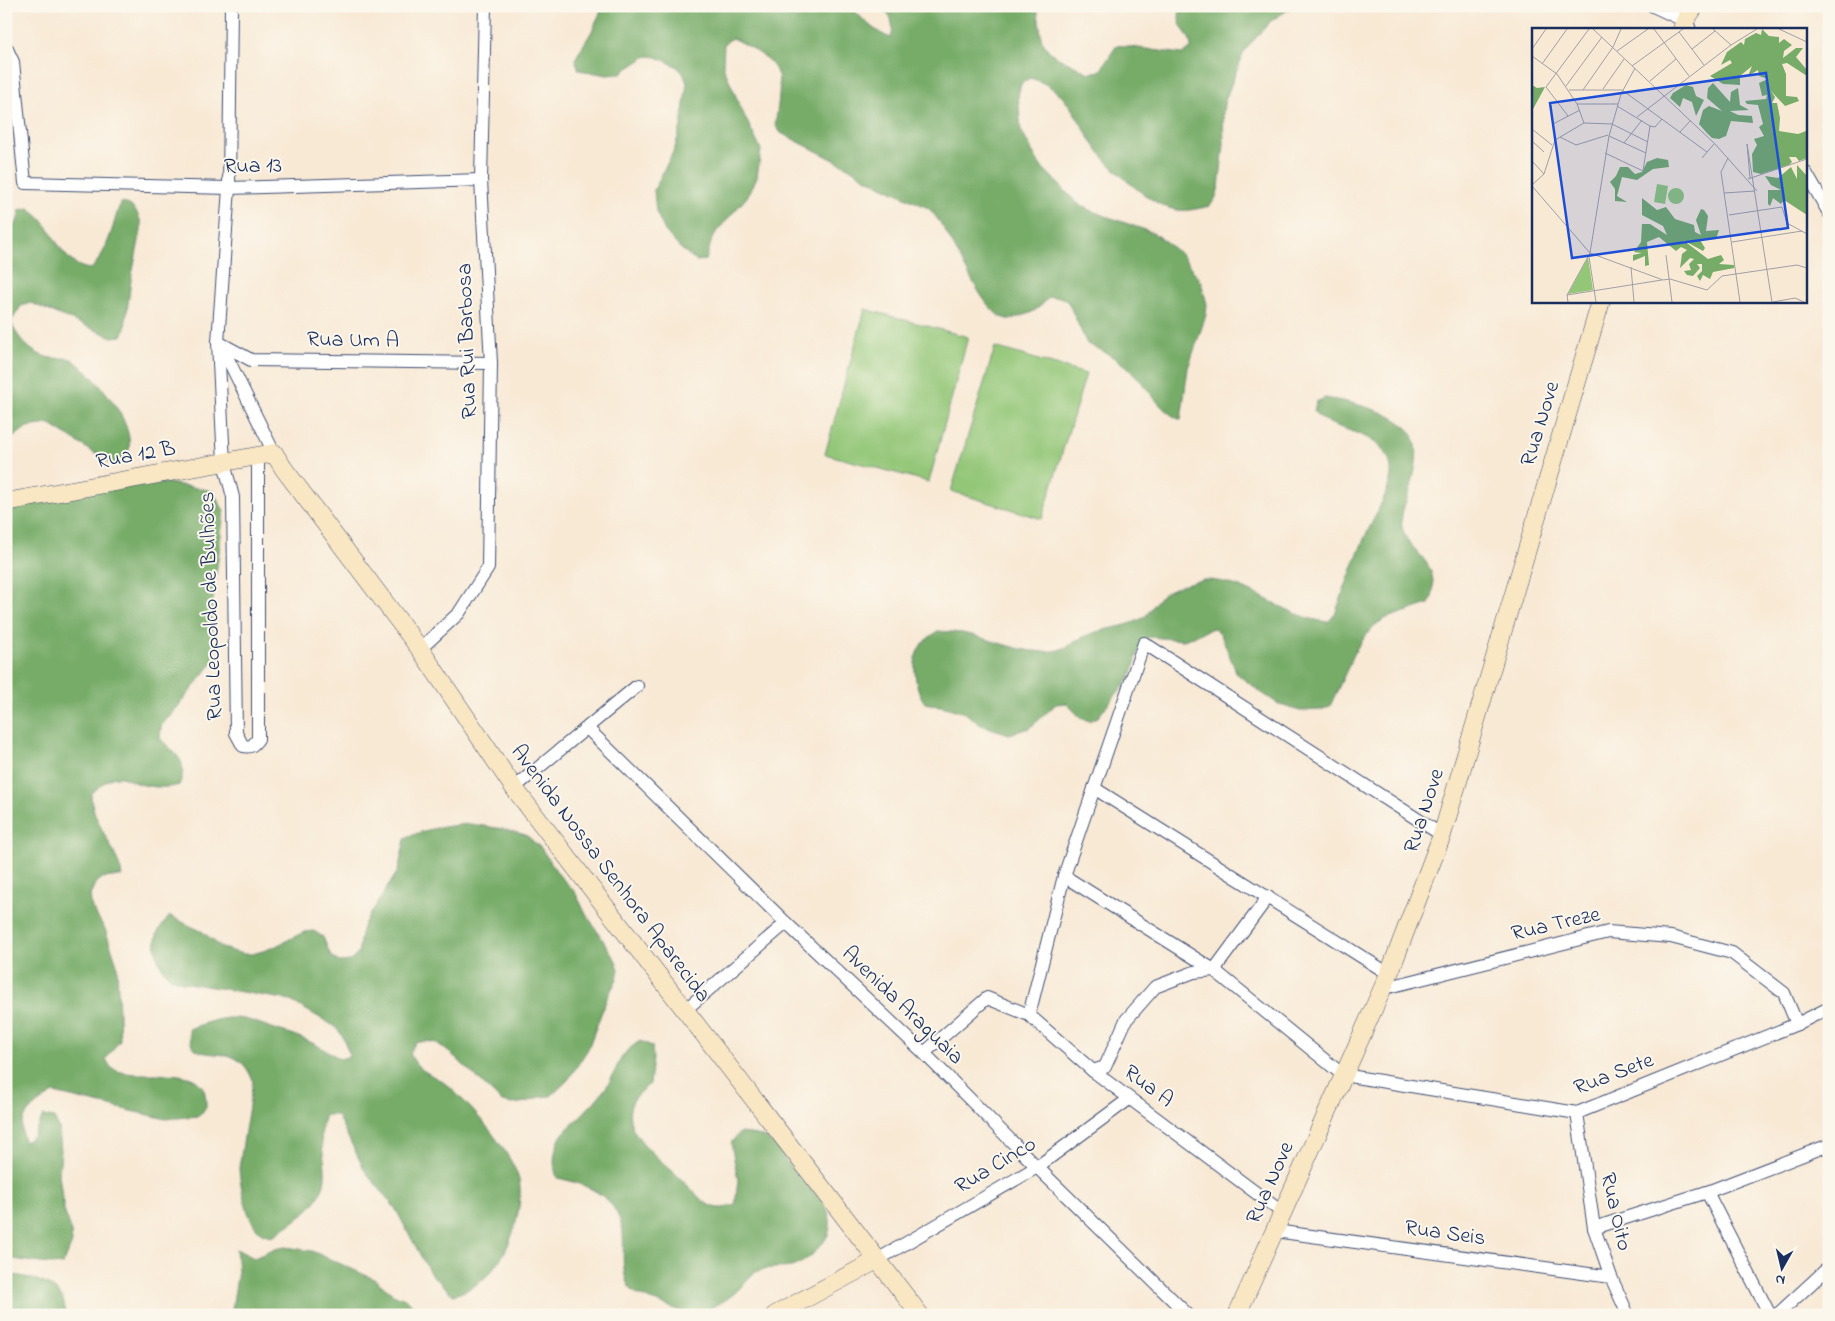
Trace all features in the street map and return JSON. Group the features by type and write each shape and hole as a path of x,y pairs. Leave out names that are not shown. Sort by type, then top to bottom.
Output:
{"street":[{"name":"Rua Leopoldo de Bulhões","path":"218,342 228,357 266,455 258,739 253,745 248,747 243,746 236,734 233,497 224,464 218,342 229,188 232,6"},
{"name":"Rua Rui Barbosa","path":"420,649 459,613 488,568 491,363 481,180 486,6"},
{"path":"1653,6 1691,16"},
{"name":"Rua 13","path":"6,47 13,62 25,183 229,188 481,180"},
{"path":"1808,176 1829,213"},
{"name":"Rua Nove","path":"1237,1315 1385,982 1442,836 1601,302"},
{"name":"Rua Um A","path":"218,342 251,360 491,363"},
{"name":"Rua 12 B","path":"6,502 266,455"},
{"name":"Avenida Nossa Senhora Aparecida","path":"266,455 284,469 420,649 514,788 920,1315"},
{"path":"1029,1015 1064,876 1144,643 1442,836"},
{"path":"514,788 637,686"},
{"name":"Avenida Araguaia","path":"587,728 786,922 924,1053 1188,1315"},
{"path":"1094,788 1268,897 1385,982"},
{"path":"1064,876 1214,970 1343,1075"},
{"path":"1093,1070 1105,1067 1126,1020 1155,987 1194,972 1214,970 1268,897"},
{"path":"685,1010 786,922"},
{"name":"Rua Treze","path":"1385,982 1608,932 1671,937 1732,953 1784,993 1797,1024"},
{"name":"Rua A","path":"924,1053 987,998 1029,1015 1130,1099 1283,1213"},
{"name":"Rua Sete","path":"1343,1075 1577,1113 1797,1024 1829,1008"},
{"name":"Rua Cinco","path":"877,1260 1037,1167 1130,1099"},
{"name":"Rua Oito","path":"1577,1113 1594,1228 1610,1277 1628,1315"},
{"path":"1594,1228 1707,1192 1829,1145"},
{"path":"1707,1192 1770,1315"},
{"name":"Rua Seis","path":"1275,1231 1610,1277"},
{"path":"775,1315 877,1260"},
{"path":"1777,1315 1829,1267"}],"green space":[{"path":"603,6 850,6 874,29 891,38 893,29 891,21 883,6 1037,6 1042,41 1049,51 1058,58 1089,73 1100,71 1117,45 1182,54 1191,49 1189,38 1179,21 1180,6 1294,6 1271,21 1243,54 1224,103 1224,144 1219,187 1216,197 1210,206 1179,210 1169,208 1149,198 1117,172 1100,153 1061,96 1053,89 1030,78 1021,84 1018,95 1021,131 1040,165 1077,203 1089,210 1151,232 1161,238 1182,255 1201,282 1207,304 1206,315 1188,368 1181,420 1162,407 1125,366 1113,357 1087,344 1068,302 1060,297 1049,297 1032,312 1012,319 997,314 986,303 947,234 928,208 865,178 848,167 781,133 775,125 779,92 779,80 776,71 762,55 732,38 724,44 723,66 761,150 757,177 747,197 712,239 706,260 696,261 679,247 665,231 656,212 654,190 675,148 681,126 687,83 683,73 676,66 657,57 647,56 619,74 607,75 579,70 575,59 592,31"},
{"path":"122,202 131,206 137,213 141,222 141,231 131,280 125,328 122,336 112,337 31,303 21,306 11,322 17,334 32,350 45,357 69,358 95,379 121,415 127,429 128,454 121,465 113,465 49,424 27,427 6,443 6,231 16,223 19,210 29,208 44,222 63,252 69,258 82,267 91,269 100,258 106,246"},
{"path":"865,309 968,337 929,482 825,454"},
{"path":"995,347 1086,374 1042,519 951,491"},
{"path":"1325,398 1349,402 1390,416 1402,423 1410,431 1417,451 1416,462 1411,488 1401,521 1409,542 1432,573 1433,588 1429,604 1387,618 1370,630 1357,648 1330,706 1321,710 1300,711 1280,705 1262,693 1237,674 1221,635 1213,628 1184,640 1149,637 1141,643 1131,676 1098,717 1089,721 1080,717 1066,703 1056,704 1030,728 1009,734 981,725 965,713 925,703 919,692 916,679 916,659 918,649 939,631 974,635 1033,651 1058,650 1094,633 1139,620 1145,616 1162,595 1186,584 1203,580 1220,581 1236,586 1296,614 1328,622 1335,614 1360,548 1384,498 1390,482 1391,466 1384,451 1371,440 1337,426 1314,412 1316,402"},
{"path":"159,481 213,491 224,511 211,616 214,661 161,726 160,738 176,754 182,764 182,777 179,785 169,787 152,786 136,783 122,777 114,777 91,794 92,805 115,855 122,876 101,878 94,886 90,896 92,908 105,929 117,964 120,1040 106,1059 113,1069 122,1072 134,1074 172,1074 194,1079 204,1090 206,1108 199,1116 166,1119 54,1093 40,1102 28,1112 22,1126 22,1133 25,1142 33,1136 43,1116 54,1118 59,1128 61,1151 59,1175 64,1210 71,1232 72,1243 63,1265 6,1258 6,504"},
{"path":"470,824 526,835 541,848 559,875 575,892 619,969 617,979 607,998 588,1049 568,1080 551,1096 512,1104 502,1102 455,1057 437,1043 426,1041 415,1043 410,1053 419,1067 443,1082 475,1113 508,1156 519,1180 518,1212 512,1236 505,1252 494,1269 480,1282 463,1292 453,1295 430,1273 395,1208 365,1171 337,1115 325,1115 321,1130 325,1181 316,1201 301,1216 273,1236 263,1234 257,1229 245,1204 239,1168 253,1081 246,1067 237,1059 197,1050 190,1039 189,1029 219,1019 242,1019 303,1039 340,1059 350,1056 342,1035 334,1026 289,1000 182,982 171,978 159,962 156,940 158,932 170,916 203,932 222,948 243,954 263,951 304,932 314,931 323,937 331,956 339,962 350,961 358,954 364,924 398,871 405,839 428,830"},
{"path":"640,1041 652,1046 653,1058 650,1084 636,1097 630,1110 631,1122 646,1146 702,1200 716,1208 735,1205 738,1180 731,1143 739,1133 750,1134 765,1138 775,1146 792,1169 821,1200 829,1215 830,1226 828,1235 817,1250 807,1259 791,1267 758,1271 751,1275 738,1290 726,1299 709,1309 697,1312 679,1311 641,1296 630,1288 623,1264 622,1227 613,1207 606,1199 589,1188 557,1178 554,1165 554,1156 561,1136 603,1091 624,1054"},
{"path":"286,1247 312,1251 374,1279 393,1294 407,1300 424,1315 231,1315 238,1271 236,1249 254,1258 275,1249"},
{"path":"6,1274 36,1280 54,1289 64,1304 65,1315 6,1315"}]}
